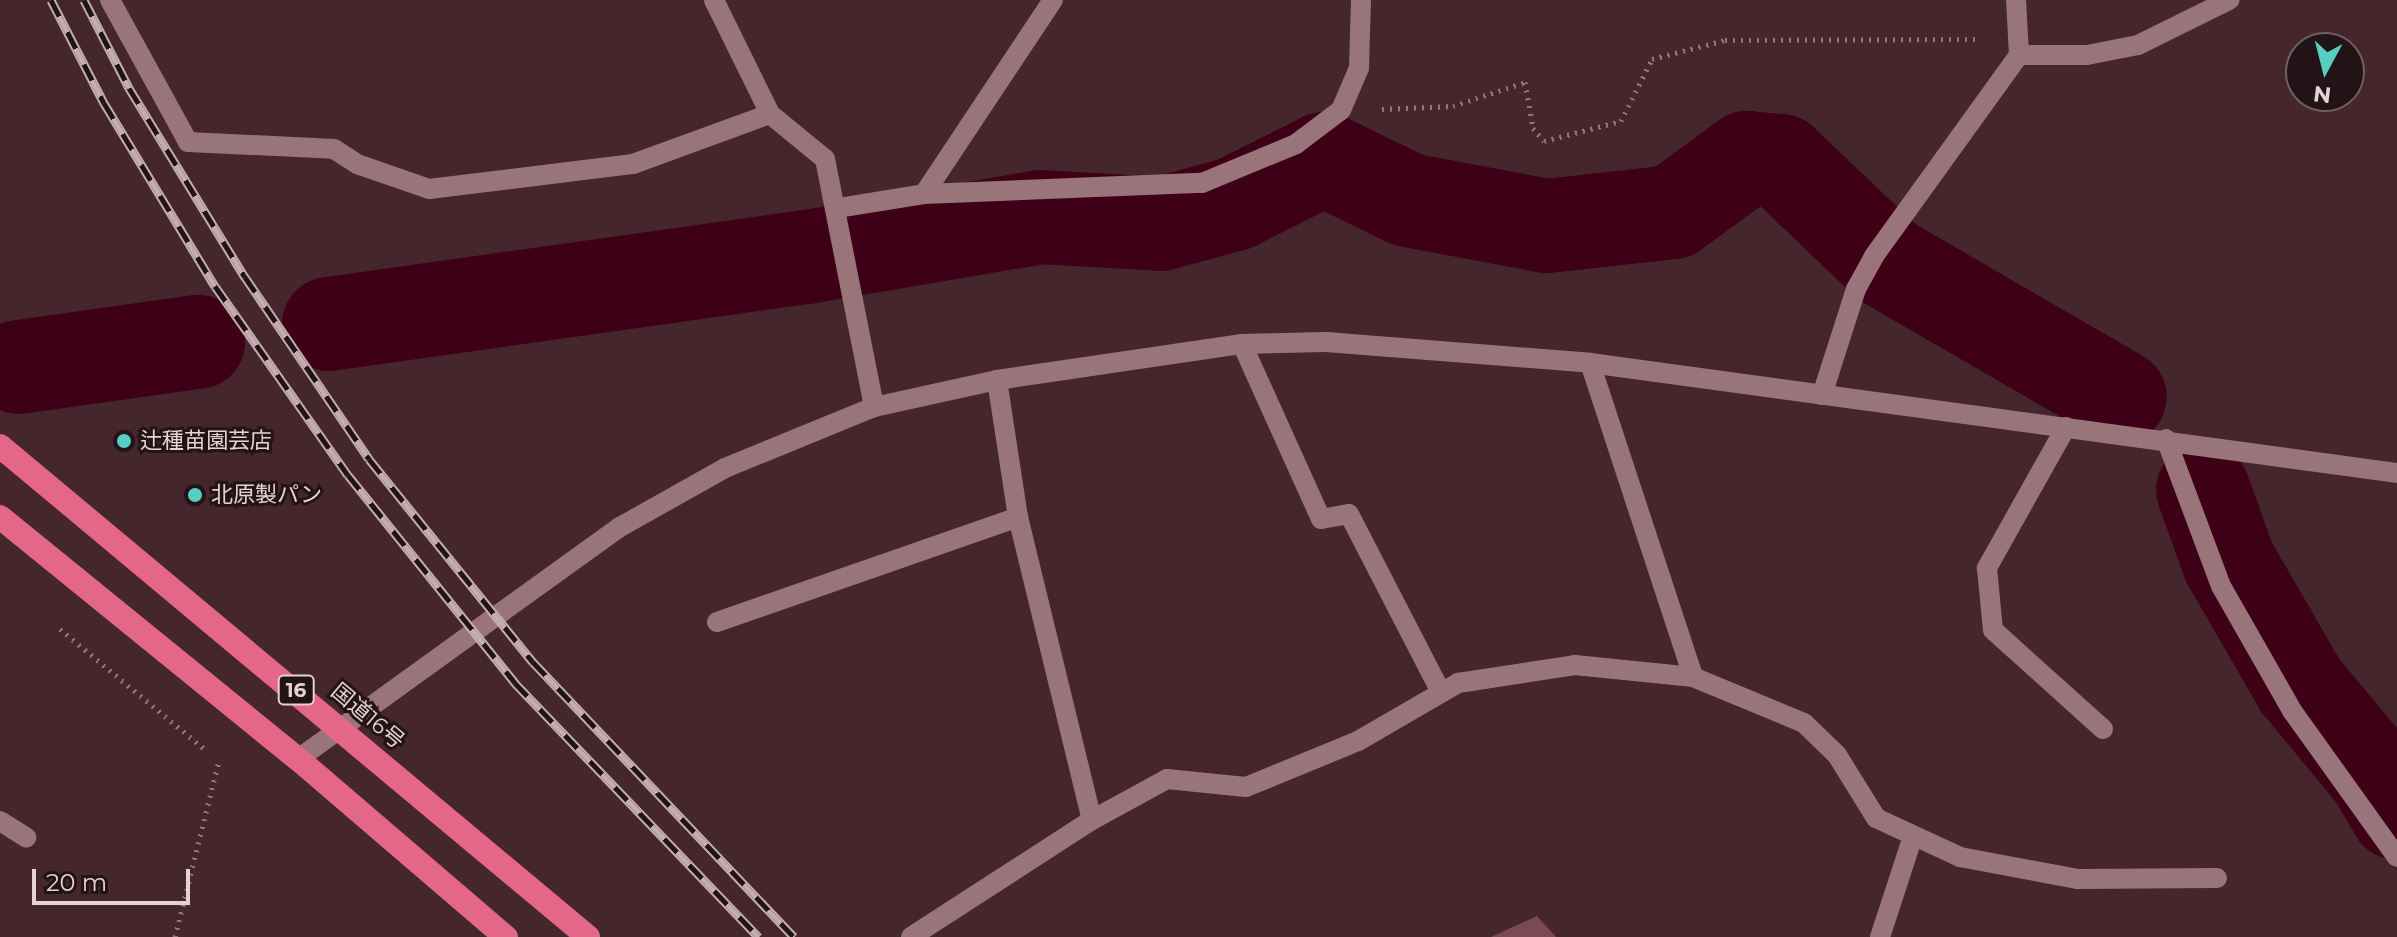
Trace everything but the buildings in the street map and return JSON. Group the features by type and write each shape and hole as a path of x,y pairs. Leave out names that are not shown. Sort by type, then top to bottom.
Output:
{"highway":[{"name":"国道16号","path":"0,446 342,727 588,937"},
{"name":"16","path":"0,517 298,759 506,937"}],"street":[{"path":"110,0 188,142 334,149 357,164 429,189 633,164 770,114"},
{"path":"714,0 770,114 825,159 838,208 874,407"},
{"path":"924,194 1053,0"},
{"path":"838,208 924,194 1202,183 1296,144 1341,110 1359,68 1361,0"},
{"path":"1822,395 1856,289 1874,256 2019,47 2016,0"},
{"path":"2019,47 2087,55 2138,45 2229,0"},
{"path":"298,759 549,576 678,491 874,407 997,380 1242,344 1342,342 1590,363 2166,439 2397,473"},
{"path":"1242,344 1321,519 1349,514 1441,692"},
{"path":"1590,363 1693,677"},
{"path":"997,380 1018,517 1092,820"},
{"path":"2066,427 1987,568 1993,630 2103,729"},
{"path":"2166,439 2221,586 2293,712 2397,857"},
{"path":"717,622 1018,517"},
{"path":"911,937 1092,820 1167,779 1246,787 1358,741 1458,683 1575,665 1693,677 1804,723 1837,755 1876,818 1960,857 2077,879 2217,878"},
{"path":"0,821 26,837"},
{"path":"1880,937 1913,836"}],"path":[{"path":"1341,110 1453,106 1525,82 1533,128 1544,141 1621,121 1652,59 1725,40 2019,47"},
{"path":"60,629 207,751"},
{"path":"176,936 219,761"}],"shaded area":[{"path":"1537,916 1556,937 1491,937"}],"waterway":[{"path":"329,324 807,257 1041,217 1161,224 1234,204 1324,159 1408,200 1547,226 1673,212 1747,158 1781,161 1887,262 2120,397"},
{"path":"19,367 198,342"},
{"path":"2203,490 2229,562 2300,685 2374,774 2397,813"}],"railway":[{"path":"51,0 104,103 215,286 348,475 515,683 759,937"},
{"path":"84,0 129,88 245,277 369,459 533,662 794,937"}],"place":[{"name":"辻種苗園芸店","path":"124,441"},
{"name":"北原製パン","path":"195,495"}]}
